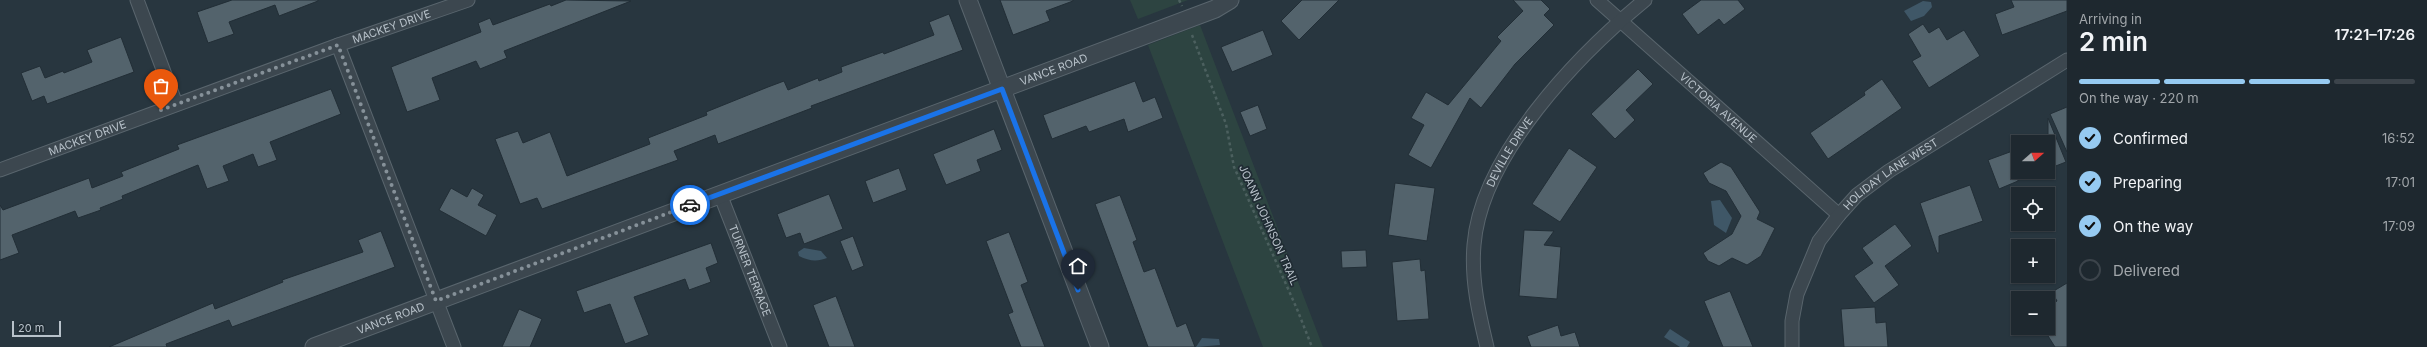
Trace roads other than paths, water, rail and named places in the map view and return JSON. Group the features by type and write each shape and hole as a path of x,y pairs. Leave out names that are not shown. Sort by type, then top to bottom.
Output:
{"street":[{"path":"137,0 176,104"},
{"name":"MACKEY DRIVE","path":"0,170 338,45 468,0"},
{"path":"968,0 1100,347"},
{"name":"VANCE ROAD","path":"314,347 1214,9 1230,0"},
{"name":"VICTORIA AVENUE","path":"1597,0 1839,215"},
{"name":"DEVILLE DRIVE","path":"1487,347 1477,308 1474,246 1479,214 1489,184 1511,148 1556,87 1621,20 1645,0"},
{"path":"338,45 454,347"},
{"name":"HOLIDAY LANE WEST","path":"1792,347 1792,321 1798,294 1819,241 1857,195 1889,171 2067,60"},
{"name":"TURNER TERRACE","path":"720,194 780,347"}],"water":[{"path":"1923,1 1931,2 1932,7 1924,16 1911,21 1904,11"},
{"path":"1720,200 1732,218 1726,233 1714,225 1711,201"},
{"path":"804,248 821,251 827,258 813,260 799,256 798,252"},
{"path":"1670,329 1690,342 1687,347 1680,347 1664,337"},
{"path":"1202,338 1219,339 1220,345 1196,347"}]}
